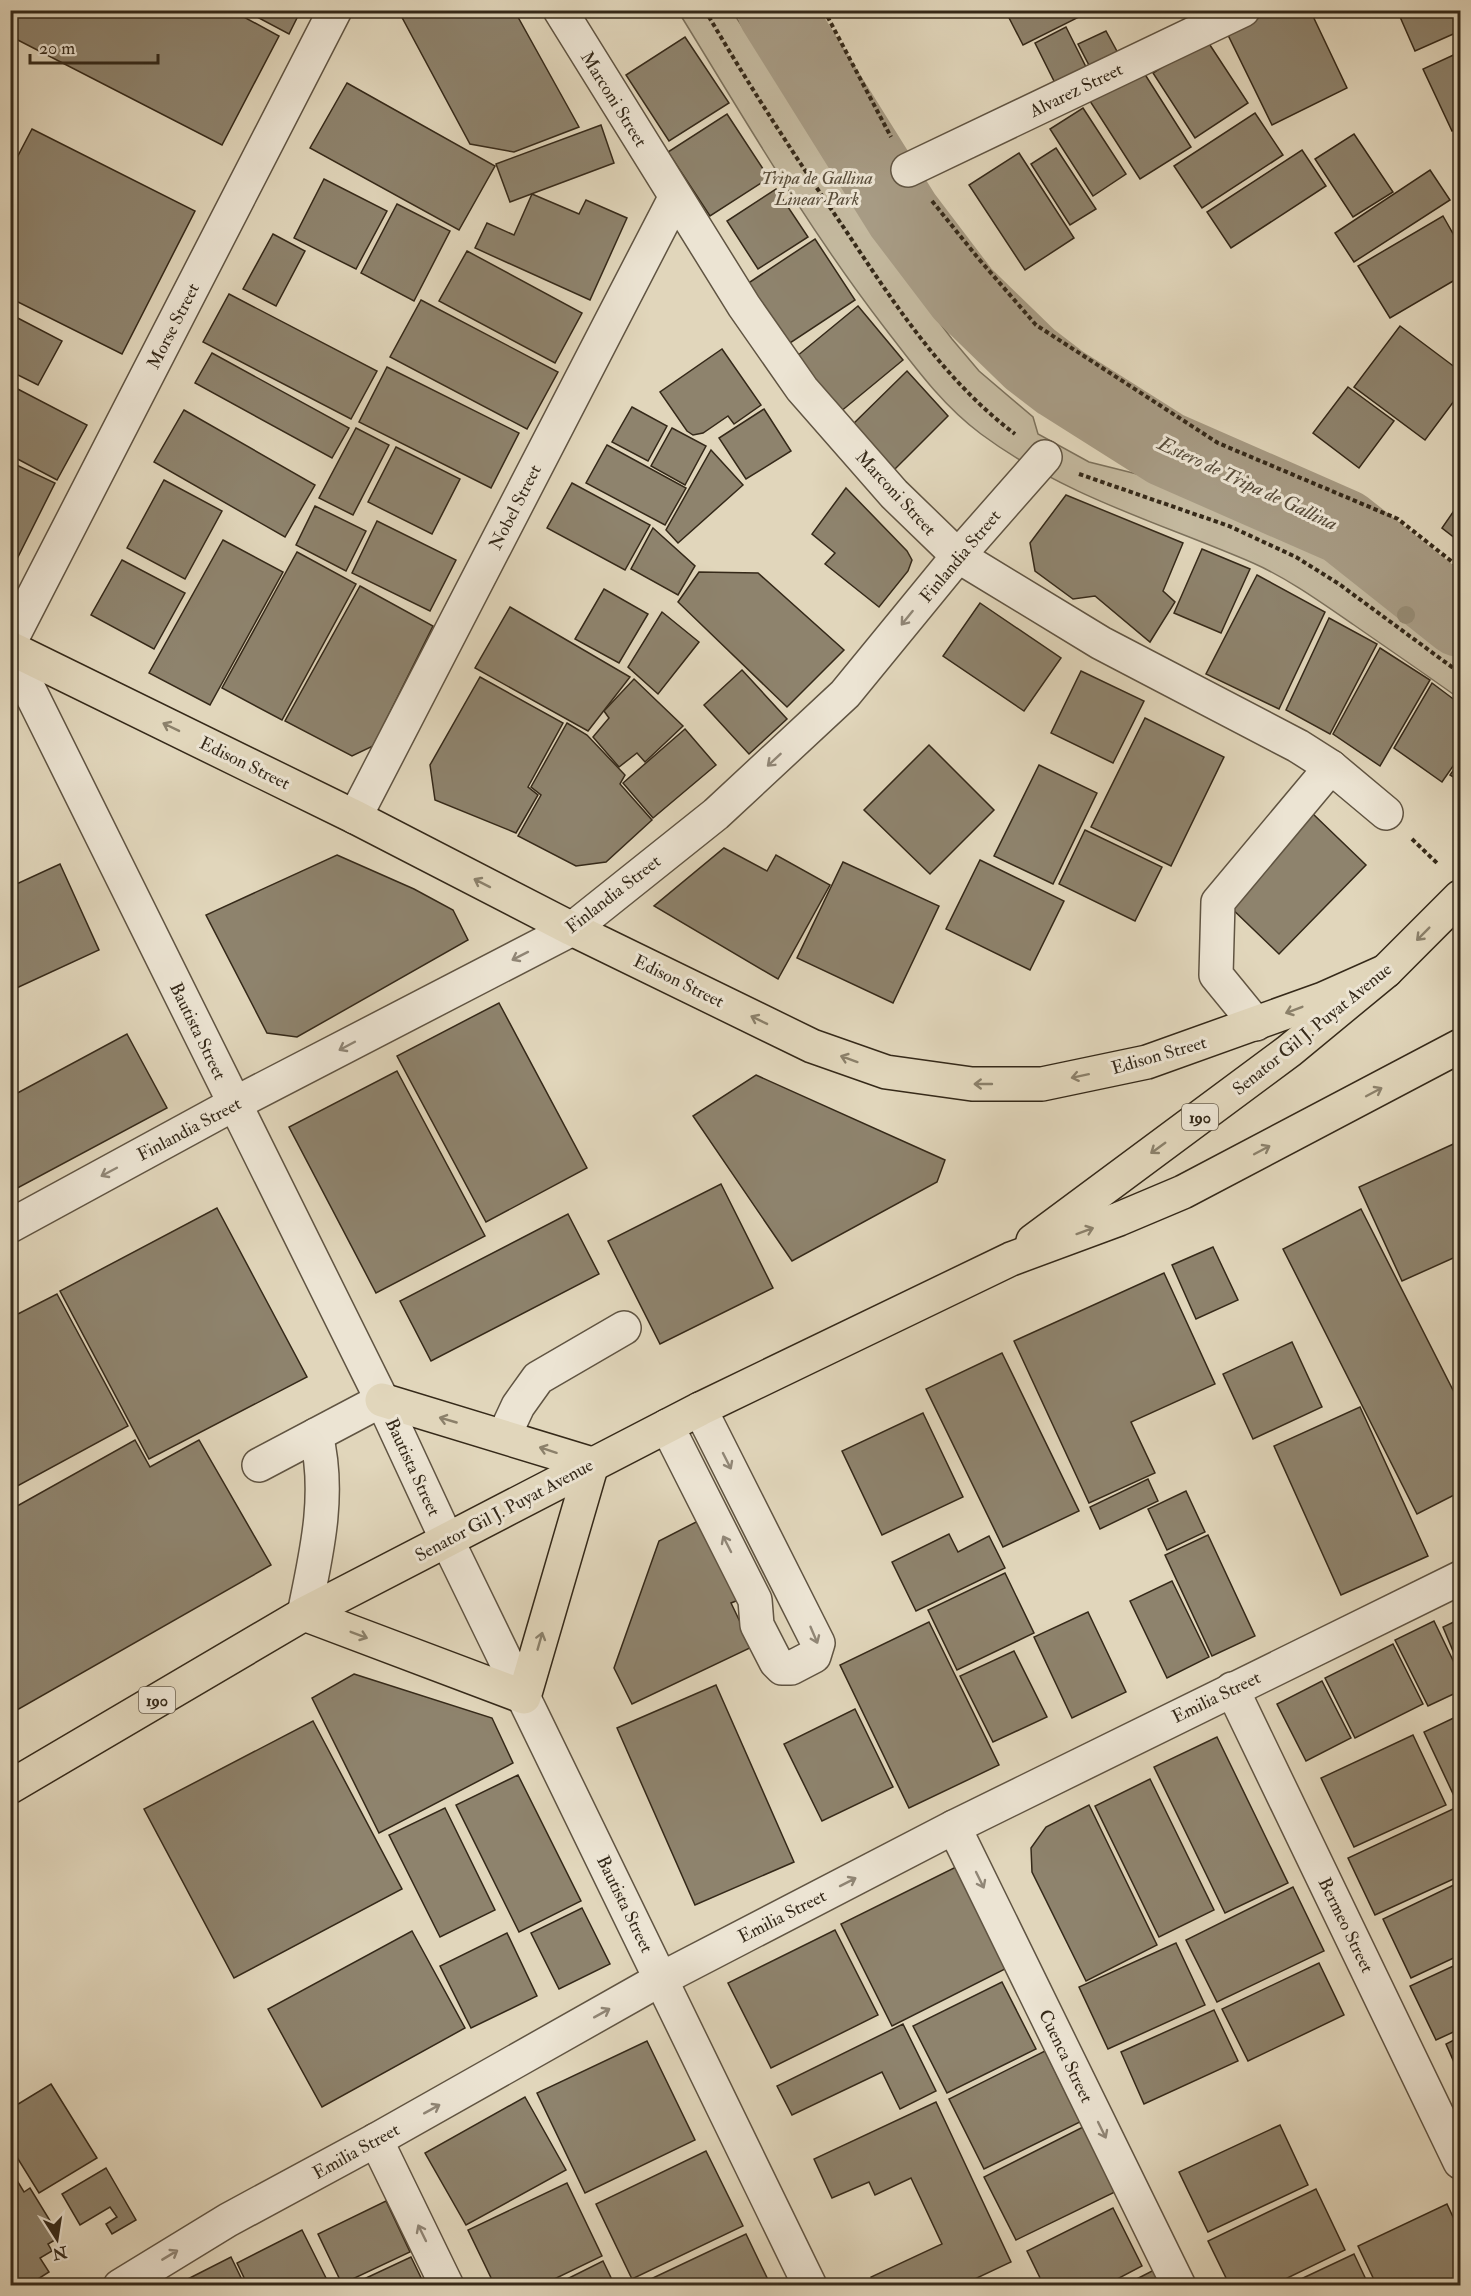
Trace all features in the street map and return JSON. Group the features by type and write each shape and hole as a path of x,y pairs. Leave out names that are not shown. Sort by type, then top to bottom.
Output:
{"main road":[{"name":"Edison Street","path":"10,649 356,817 572,929 812,1046 886,1072 936,1081 972,1084 1042,1084 1147,1062 1323,999 1386,970"},
{"name":"Senator Gil J. Puyat Avenue","path":"1011,1259 1080,1204 1289,1051 1386,970 1461,897"},
{"name":"Senator Gil J. Puyat Avenue","path":"10,1787 304,1614 592,1464 700,1409 1011,1259 1119,1219 1183,1192 1461,1046"},
{"path":"304,1614 524,1697 592,1464 382,1400"}],"street":[{"name":"Morse Street","path":"10,642 335,10"},
{"name":"Marconi Street","path":"560,10 744,306 802,389 894,494 958,556 1101,643 1298,746 1331,767 1386,813"},
{"name":"Alvarez Street","path":"908,170 1244,10"},
{"name":"Nobel Street","path":"356,817 675,198"},
{"name":"Finlandia Street","path":"10,1226 234,1104 572,929 716,814 845,694 958,556 1045,457"},
{"name":"Bautista Street","path":"10,649 382,1400 447,1540 810,2286"},
{"path":"1256,1024 1216,975 1218,902 1331,767"},
{"path":"504,1436 518,1406 538,1378 624,1328"},
{"path":"260,1465 382,1400"},
{"path":"667,1426 755,1600 757,1625 776,1662 782,1668 791,1668 814,1656 818,1643 700,1409"},
{"path":"304,1614 320,1540 320,1452 316,1435"},
{"name":"Emilia Street","path":"120,2286 228,2220 376,2140 661,1979 954,1827 1461,1578"},
{"name":"Bermeo Street","path":"1232,1689 1461,2162"},
{"name":"Cuenca Street","path":"954,1827 1179,2286"},
{"path":"376,2140 447,2286"}],"path":[{"path":"705,10 805,170 885,290 923,342 970,395"},
{"path":"824,10 908,170 978,258 1036,325 1218,443 1398,519 1461,568"},
{"path":"1156,501 1229,526 1296,557 1339,584 1461,673"}],"green space":[{"name":"Tripa de Gallina Linear Park","path":"678,11 732,11 926,305 979,371 1033,417 1038,434 1089,462 1228,501 1291,530 1355,570 1460,648 1460,699 1330,608 1279,576 1253,563 1079,492 1013,456 967,423 941,398 856,289 777,172"}],"building":[{"path":"10,10 231,10 279,36 222,145 10,36"},
{"path":"244,10 301,10 289,34"},
{"path":"398,10 514,10 579,127 514,152 470,144"},
{"path":"1005,10 1081,10 1083,15 1023,45"},
{"path":"1181,10 1214,10 1188,24"},
{"path":"1273,10 1310,10 1347,88 1272,125 1227,33"},
{"path":"1397,10 1453,10 1460,31 1415,51"},
{"path":"1066,27 1090,75 1059,91 1035,43"},
{"path":"1106,31 1119,55 1091,69 1078,44"},
{"path":"685,37 729,103 669,141 626,75"},
{"path":"1206,39 1248,103 1195,138 1153,73"},
{"path":"1460,52 1460,127 1452,131 1423,69"},
{"path":"1139,65 1191,147 1140,179 1088,98"},
{"path":"347,83 495,166 459,230 310,148"},
{"path":"1083,108 1126,174 1093,196 1050,129"},
{"path":"1255,113 1283,155 1202,208 1174,166"},
{"path":"727,114 769,178 710,216 668,152"},
{"path":"601,125 614,163 510,202 496,164"},
{"path":"32,129 195,211 122,354 10,298 10,171"},
{"path":"1354,134 1393,192 1353,217 1315,159"},
{"path":"1056,148 1096,209 1070,225 1031,164"},
{"path":"1302,150 1326,186 1231,248 1207,212"},
{"path":"1019,153 1074,238 1025,270 969,185"},
{"path":"1430,170 1450,200 1354,262 1335,233"},
{"path":"324,179 387,211 356,269 294,238"},
{"path":"776,189 808,237 758,269 727,221"},
{"path":"532,194 579,214 586,200 627,218 590,300 475,248 487,223 514,235"},
{"path":"397,204 450,231 414,301 361,273"},
{"path":"1443,216 1460,246 1460,277 1390,318 1358,266"},
{"path":"273,234 305,251 276,306 243,289"},
{"path":"815,239 855,300 787,345 747,284"},
{"path":"467,251 582,313 555,363 439,301"},
{"path":"229,294 377,371 351,419 203,342"},
{"path":"421,300 558,372 527,429 390,357"},
{"path":"858,306 903,360 834,417 791,361"},
{"path":"10,314 62,341 38,385 10,371"},
{"path":"1400,326 1460,371 1460,393 1425,440 1354,387"},
{"path":"722,349 761,405 734,424 728,416 703,433 693,435 687,431 660,392"},
{"path":"212,353 349,428 332,458 195,383"},
{"path":"387,367 519,433 491,488 359,422"},
{"path":"907,371 948,416 890,474 847,430"},
{"path":"10,385 87,425 57,480 10,455"},
{"path":"1348,387 1394,421 1359,468 1313,433"},
{"path":"632,407 667,426 648,461 612,442"},
{"path":"764,409 791,451 746,479 719,438"},
{"path":"184,410 315,485 285,537 154,462"},
{"path":"356,428 389,445 353,515 319,498"},
{"path":"672,428 706,446 685,485 651,466"},
{"path":"607,445 686,488 665,525 586,483"},
{"path":"396,447 460,479 432,534 368,502"},
{"path":"711,450 743,485 678,543 666,530"},
{"path":"10,462 55,483 10,573"},
{"path":"164,480 222,511 185,579 127,548"},
{"path":"572,483 650,525 625,570 547,528"},
{"path":"846,488 907,551 912,560 908,571 879,607 825,564 835,553 812,534"},
{"path":"1066,495 1183,543 1163,591 1175,602 1150,642 1095,596 1073,599 1035,571 1030,543"},
{"path":"1460,502 1460,542 1442,528"},
{"path":"315,506 366,531 346,571 296,545"},
{"path":"377,521 456,560 430,611 352,573"},
{"path":"653,528 695,566 678,595 631,569"},
{"path":"223,540 283,572 210,705 149,673"},
{"path":"1202,549 1250,569 1221,633 1174,613"},
{"path":"297,552 356,584 282,720 222,688"},
{"path":"122,560 185,593 154,649 91,615"},
{"path":"699,572 758,573 844,650 787,707 678,602"},
{"path":"1257,575 1325,612 1279,709 1206,674"},
{"path":"360,586 433,626 373,746 352,756 285,721"},
{"path":"604,589 648,614 619,663 575,639"},
{"path":"980,603 1061,658 1024,711 943,656"},
{"path":"510,607 630,677 588,731 475,668"},
{"path":"662,612 699,642 658,694 628,667"},
{"path":"1329,618 1377,644 1330,734 1286,710"},
{"path":"1380,648 1430,680 1380,766 1333,734"},
{"path":"742,670 787,719 749,754 704,705"},
{"path":"1081,671 1144,701 1113,763 1051,733"},
{"path":"480,677 563,723 528,787 538,795 516,833 435,800 430,765"},
{"path":"634,679 683,726 645,762 637,753 619,767 593,737 609,718 604,711"},
{"path":"1432,683 1460,704 1460,756 1442,782 1394,748"},
{"path":"1145,718 1224,757 1171,866 1091,827"},
{"path":"567,723 587,735 625,775 620,784 652,820 606,862 576,866 518,836 541,795 531,787"},
{"path":"685,729 716,765 653,818 623,783"},
{"path":"929,745 994,810 930,874 864,810"},
{"path":"1460,761 1460,781 1450,775"},
{"path":"1039,765 1097,793 1053,884 994,856"},
{"path":"1312,813 1366,865 1279,954 1225,902"},
{"path":"1085,830 1162,867 1135,921 1059,884"},
{"path":"724,848 767,871 776,855 830,885 778,979 654,906"},
{"path":"337,855 414,889 453,910 468,940 297,1037 267,1033 206,915"},
{"path":"980,860 1064,901 1030,970 946,929"},
{"path":"843,862 939,906 893,1003 797,958"},
{"path":"60,864 99,950 10,991 10,887"},
{"path":"499,1003 587,1168 486,1222 397,1056"},
{"path":"127,1034 167,1108 10,1192 10,1097"},
{"path":"397,1071 485,1236 376,1293 289,1127"},
{"path":"756,1075 945,1160 937,1182 792,1261 693,1116"},
{"path":"1460,1141 1460,1255 1402,1281 1359,1187"},
{"path":"721,1184 773,1288 660,1344 608,1241"},
{"path":"217,1208 307,1377 149,1459 60,1291"},
{"path":"1361,1209 1460,1404 1460,1492 1417,1514 1283,1249"},
{"path":"568,1214 599,1274 431,1361 400,1301"},
{"path":"1213,1247 1238,1300 1196,1319 1172,1265"},
{"path":"1164,1273 1215,1384 1131,1422 1155,1473 1089,1503 1014,1341"},
{"path":"57,1294 128,1426 10,1490 10,1318"},
{"path":"1292,1342 1322,1407 1253,1439 1223,1374"},
{"path":"1002,1353 1079,1511 1003,1547 926,1389"},
{"path":"1360,1407 1428,1556 1341,1595 1274,1446"},
{"path":"923,1413 963,1497 882,1535 842,1451"},
{"path":"135,1440 150,1467 199,1440 271,1565 10,1714 10,1510"},
{"path":"1148,1479 1158,1501 1100,1529 1090,1507"},
{"path":"1186,1491 1205,1532 1167,1550 1148,1509"},
{"path":"700,1520 741,1599 731,1603 752,1647 632,1704 614,1668 659,1541"},
{"path":"949,1534 958,1552 989,1536 1005,1568 916,1611 892,1562"},
{"path":"1208,1535 1255,1636 1212,1656 1165,1555"},
{"path":"1005,1573 1034,1633 957,1670 928,1610"},
{"path":"1172,1581 1209,1657 1167,1678 1130,1601"},
{"path":"1088,1612 1126,1692 1072,1718 1034,1637"},
{"path":"1460,1619 1460,1668 1443,1627"},
{"path":"1434,1621 1460,1675 1460,1691 1428,1706 1395,1640"},
{"path":"929,1622 999,1765 909,1808 840,1665"},
{"path":"1393,1644 1423,1704 1355,1738 1325,1678"},
{"path":"1014,1651 1047,1717 993,1742 960,1676"},
{"path":"354,1674 492,1718 513,1763 379,1833 312,1698"},
{"path":"1322,1681 1351,1738 1306,1761 1277,1704"},
{"path":"716,1685 794,1862 695,1905 617,1728"},
{"path":"855,1709 893,1787 822,1821 784,1744"},
{"path":"1460,1715 1460,1796 1455,1798 1424,1732"},
{"path":"313,1721 402,1889 234,1978 144,1809"},
{"path":"1413,1735 1446,1805 1354,1847 1321,1778"},
{"path":"1217,1737 1288,1883 1225,1913 1154,1767"},
{"path":"518,1775 581,1901 519,1932 456,1805"},
{"path":"1150,1779 1214,1910 1159,1937 1095,1806"},
{"path":"1089,1805 1157,1945 1086,1981 1032,1872 1031,1848 1046,1827"},
{"path":"445,1808 495,1910 440,1937 389,1835"},
{"path":"1453,1809 1460,1824 1460,1876 1375,1915 1348,1858"},
{"path":"956,1867 1007,1968 892,2026 841,1924"},
{"path":"1460,1882 1460,1955 1411,1978 1383,1919"},
{"path":"1293,1887 1324,1951 1217,2002 1186,1940"},
{"path":"582,1908 610,1964 559,1989 531,1933"},
{"path":"835,1930 878,2015 771,2068 728,1983"},
{"path":"412,1931 465,2028 322,2107 268,2009"},
{"path":"507,1933 537,1996 471,2028 440,1966"},
{"path":"1176,1943 1205,2005 1108,2049 1079,1987"},
{"path":"1319,1963 1344,2015 1248,2061 1222,2009"},
{"path":"1460,1963 1460,2029 1436,2040 1410,1986"},
{"path":"1002,1982 1036,2049 947,2093 913,2026"},
{"path":"1214,2010 1238,2061 1144,2104 1121,2052"},
{"path":"903,2024 936,2091 900,2109 882,2072 792,2115 777,2086"},
{"path":"1460,2037 1460,2076 1446,2044"},
{"path":"647,2041 695,2140 585,2193 537,2093"},
{"path":"1045,2051 1080,2122 984,2169 949,2099"},
{"path":"51,2084 97,2158 39,2193 10,2146 10,2109"},
{"path":"525,2097 566,2170 466,2225 425,2153"},
{"path":"936,2102 1011,2262 960,2286 875,2286 871,2277 942,2244 911,2178 875,2195 869,2182 832,2198 814,2159"},
{"path":"1280,2125 1308,2185 1208,2232 1179,2172"},
{"path":"1085,2126 1117,2191 1016,2240 984,2177"},
{"path":"706,2151 743,2226 632,2279 596,2204"},
{"path":"106,2168 136,2220 112,2234 106,2224 117,2217 110,2207 80,2225 62,2194"},
{"path":"10,2169 24,2192 30,2188 60,2237 48,2244 52,2251 40,2258 49,2272 27,2286 19,2286 13,2276 10,2277"},
{"path":"567,2183 602,2256 540,2286 495,2286 468,2230"},
{"path":"1316,2189 1345,2250 1271,2286 1230,2286 1208,2241"},
{"path":"386,2201 410,2252 342,2284 318,2234"},
{"path":"1447,2204 1460,2232 1460,2275 1438,2286 1377,2286 1358,2246"},
{"path":"1113,2208 1142,2266 1104,2286 1044,2286 1027,2251"},
{"path":"302,2230 330,2286 248,2286 237,2263"},
{"path":"746,2234 771,2286 638,2286 638,2285"},
{"path":"1354,2254 1369,2286 1286,2286"},
{"path":"231,2257 245,2286 174,2286"},
{"path":"411,2257 425,2286 349,2286"},
{"path":"603,2261 615,2286 553,2286"},
{"path":"1154,2270 1161,2286 1123,2286"}],"waterway":[{"name":"Estero de Tripa de Gallina","path":"775,10 903,215 963,294 1030,359 1060,382 1166,449 1344,527 1460,619"}]}
